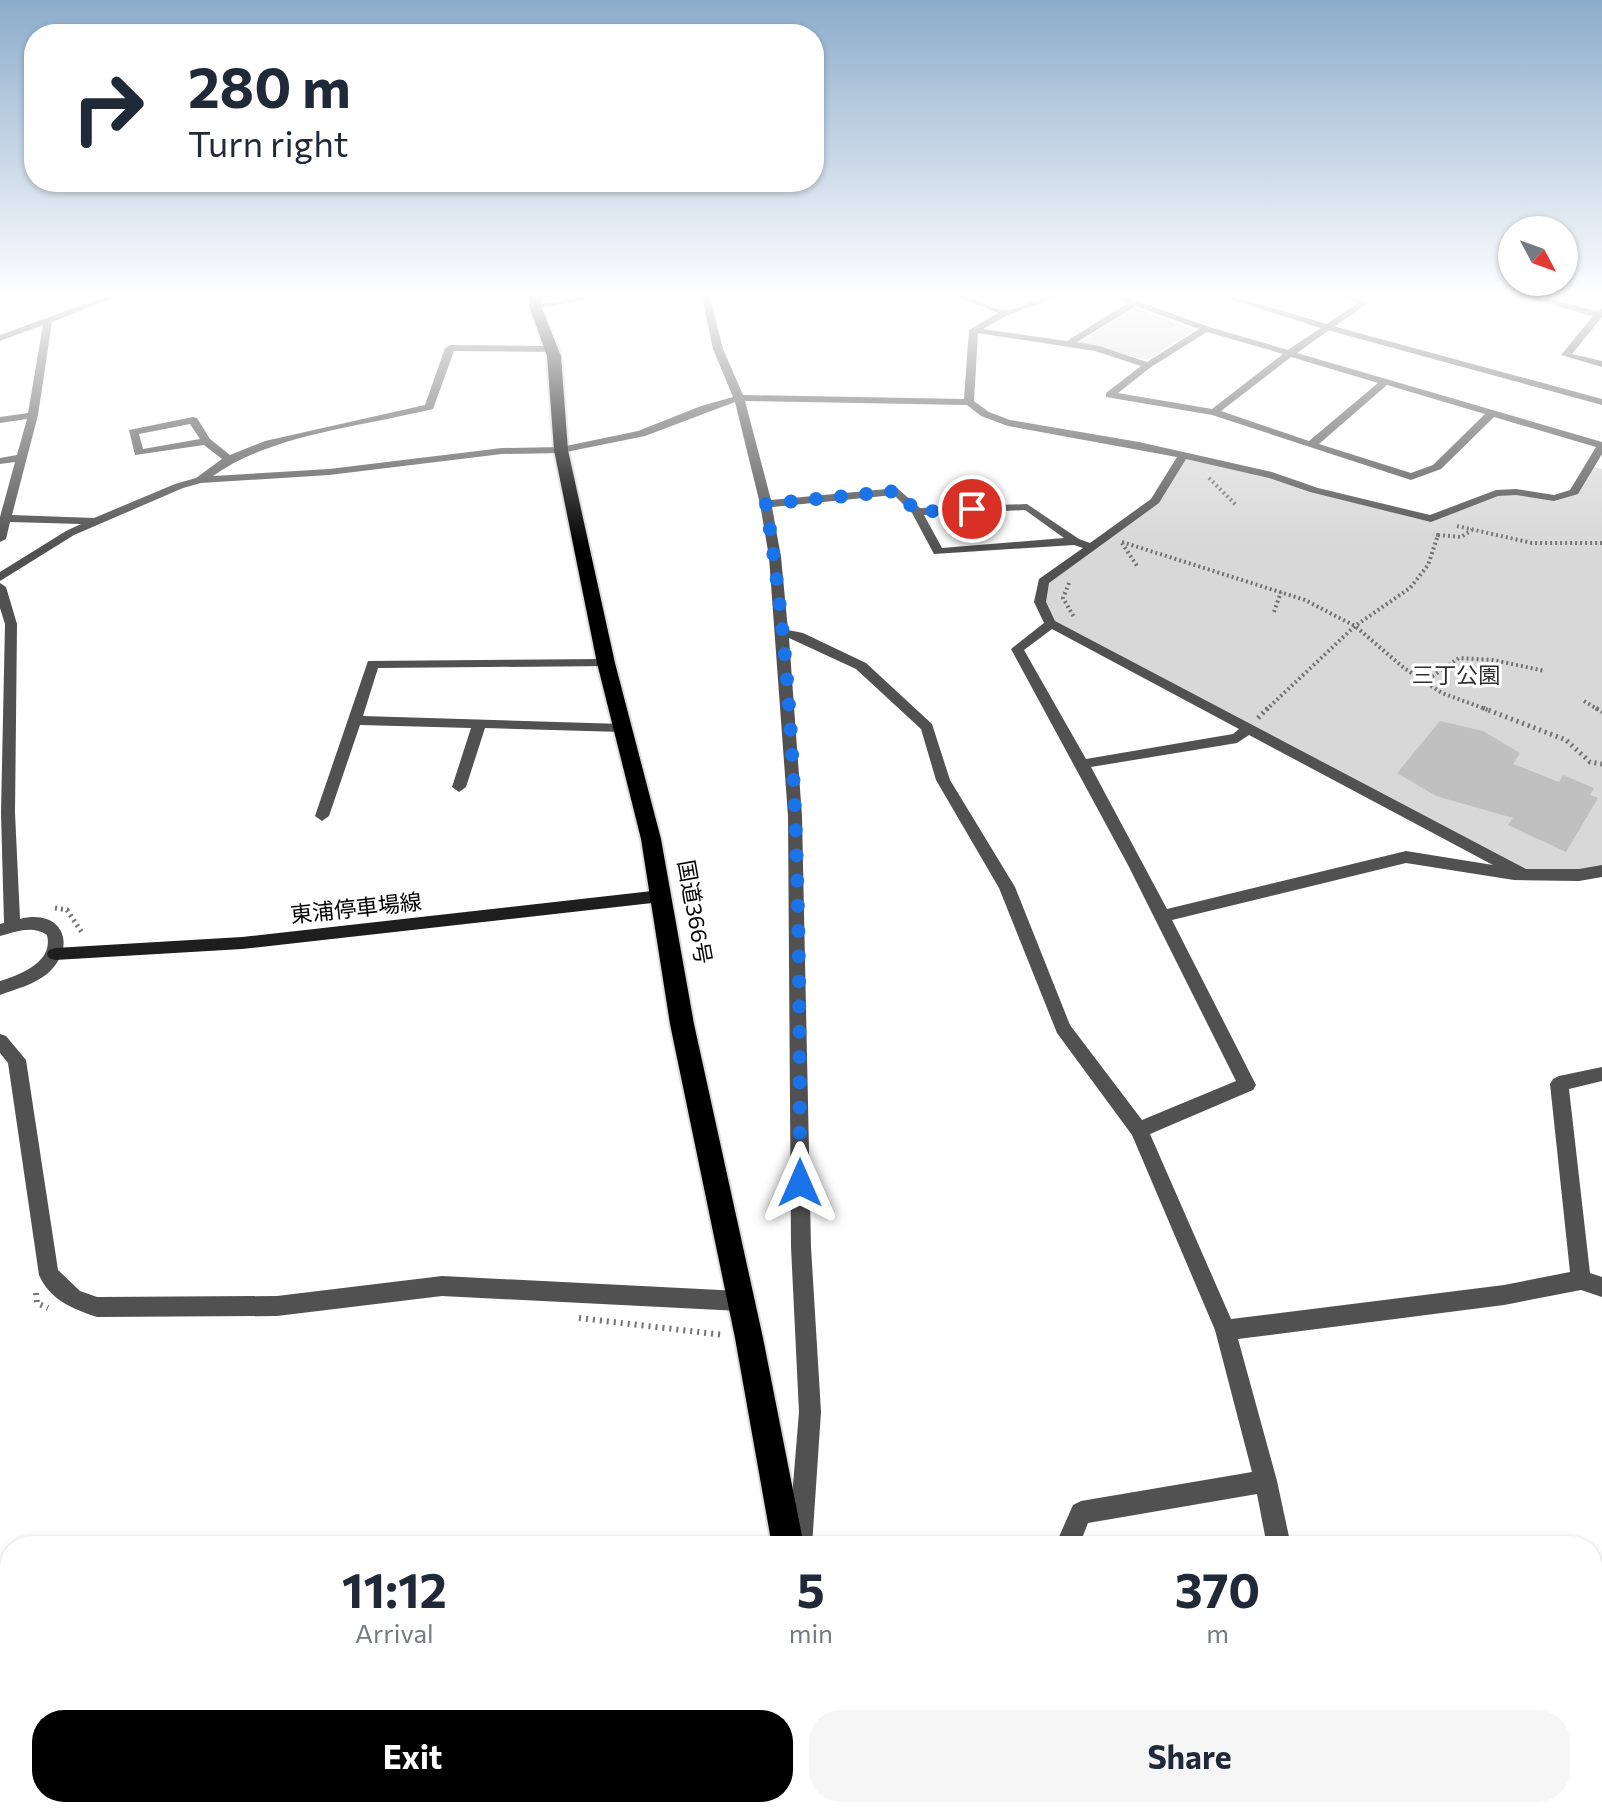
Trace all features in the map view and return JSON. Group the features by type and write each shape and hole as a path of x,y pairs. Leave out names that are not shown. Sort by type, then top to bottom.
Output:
{"highway":[{"name":"国道366号","path":"555,378 561,450 606,663 651,839 682,1024 786,1536"}],"main road":[{"name":"東浦停車場線","path":"55,954 242,943 661,896"}],"street":[{"path":"0,539 33,415 39,378"},
{"path":"0,577 70,533 198,481 229,459 269,443 429,407 439,378"},
{"path":"730,378 739,398 766,504 782,632 795,816 801,1247 810,1412 801,1536"},
{"path":"969,402 971,378"},
{"path":"1132,378 1110,395 1214,412 1411,477 1437,467 1492,413"},
{"path":"1214,412 1258,378"},
{"path":"198,481 329,472 502,451 561,450 641,434 739,398 969,402 985,414 1008,423 1183,455 1272,475 1314,490 1431,519 1496,493 1516,492 1554,498 1574,492 1602,445 1371,378"},
{"path":"1513,378 1602,402"},
{"path":"1311,445 1385,382"},
{"path":"0,420 33,415"},
{"path":"206,441 139,453 133,432 193,420 206,441 229,459"},
{"path":"1183,455 1155,501 1043,582 1040,602 1051,624 1254,722 1523,874"},
{"path":"0,461 22,458"},
{"path":"766,504 897,491 917,512 938,552 1075,541"},
{"path":"917,512 1027,507 1075,541 1091,547"},
{"path":"5,518 96,521"},
{"path":"0,587 11,624 6,928 31,923 54,930 59,938 55,954 44,969 31,978 0,988"},
{"path":"1051,624 1017,649 1164,916 1247,1085 1139,1130"},
{"path":"782,632 798,636 861,666 927,727 943,780 1007,887 1063,1028 1139,1130 1225,1330 1266,1481 1277,1536"},
{"path":"322,816 373,664 606,663"},
{"path":"355,720 622,728"},
{"path":"1083,764 1237,738 1254,722"},
{"path":"459,787 479,724"},
{"path":"1164,916 1406,857 1523,874 1579,875 1602,871"},
{"path":"0,1041 17,1060 49,1275 73,1299 97,1307 277,1306 442,1286 740,1301"},
{"path":"1581,1280 1559,1084 1600,1077"},
{"path":"1225,1330 1504,1295 1581,1280 1602,1287"},
{"path":"1071,1536 1081,1513 1266,1481"}],"path":[{"path":"1220,475 1205,475 1236,505"},
{"path":"1431,519 1532,543 1602,543"},
{"path":"1426,533 1461,537 1472,530"},
{"path":"1109,551 1133,534"},
{"path":"1254,722 1355,626 1410,588 1428,565 1437,535"},
{"path":"1106,536 1305,600 1355,626 1442,693 1566,740 1590,762 1602,764"},
{"path":"1122,542 1137,566"},
{"path":"1072,578 1063,598 1073,617 1085,626"},
{"path":"1274,612 1281,592"},
{"path":"1424,682 1459,658 1493,660 1545,671"},
{"path":"1584,701 1602,712"},
{"path":"1245,710 1254,722 1271,724"}],"green space":[{"name":"三丁公園","path":"1183,455 1272,475 1314,490 1431,519 1496,493 1554,498 1574,492 1590,466 1602,469 1602,871 1523,874 1051,624 1040,602 1043,582 1155,501"}],"building":[{"path":"1440,721 1483,731 1520,753 1513,764 1559,782 1563,775 1594,788 1590,795 1598,798 1566,852 1508,825 1513,818 1436,796 1397,773"}],"route":[{"path":"800,1183 795,816 782,627 766,504 897,491 917,512 972,509"}]}
